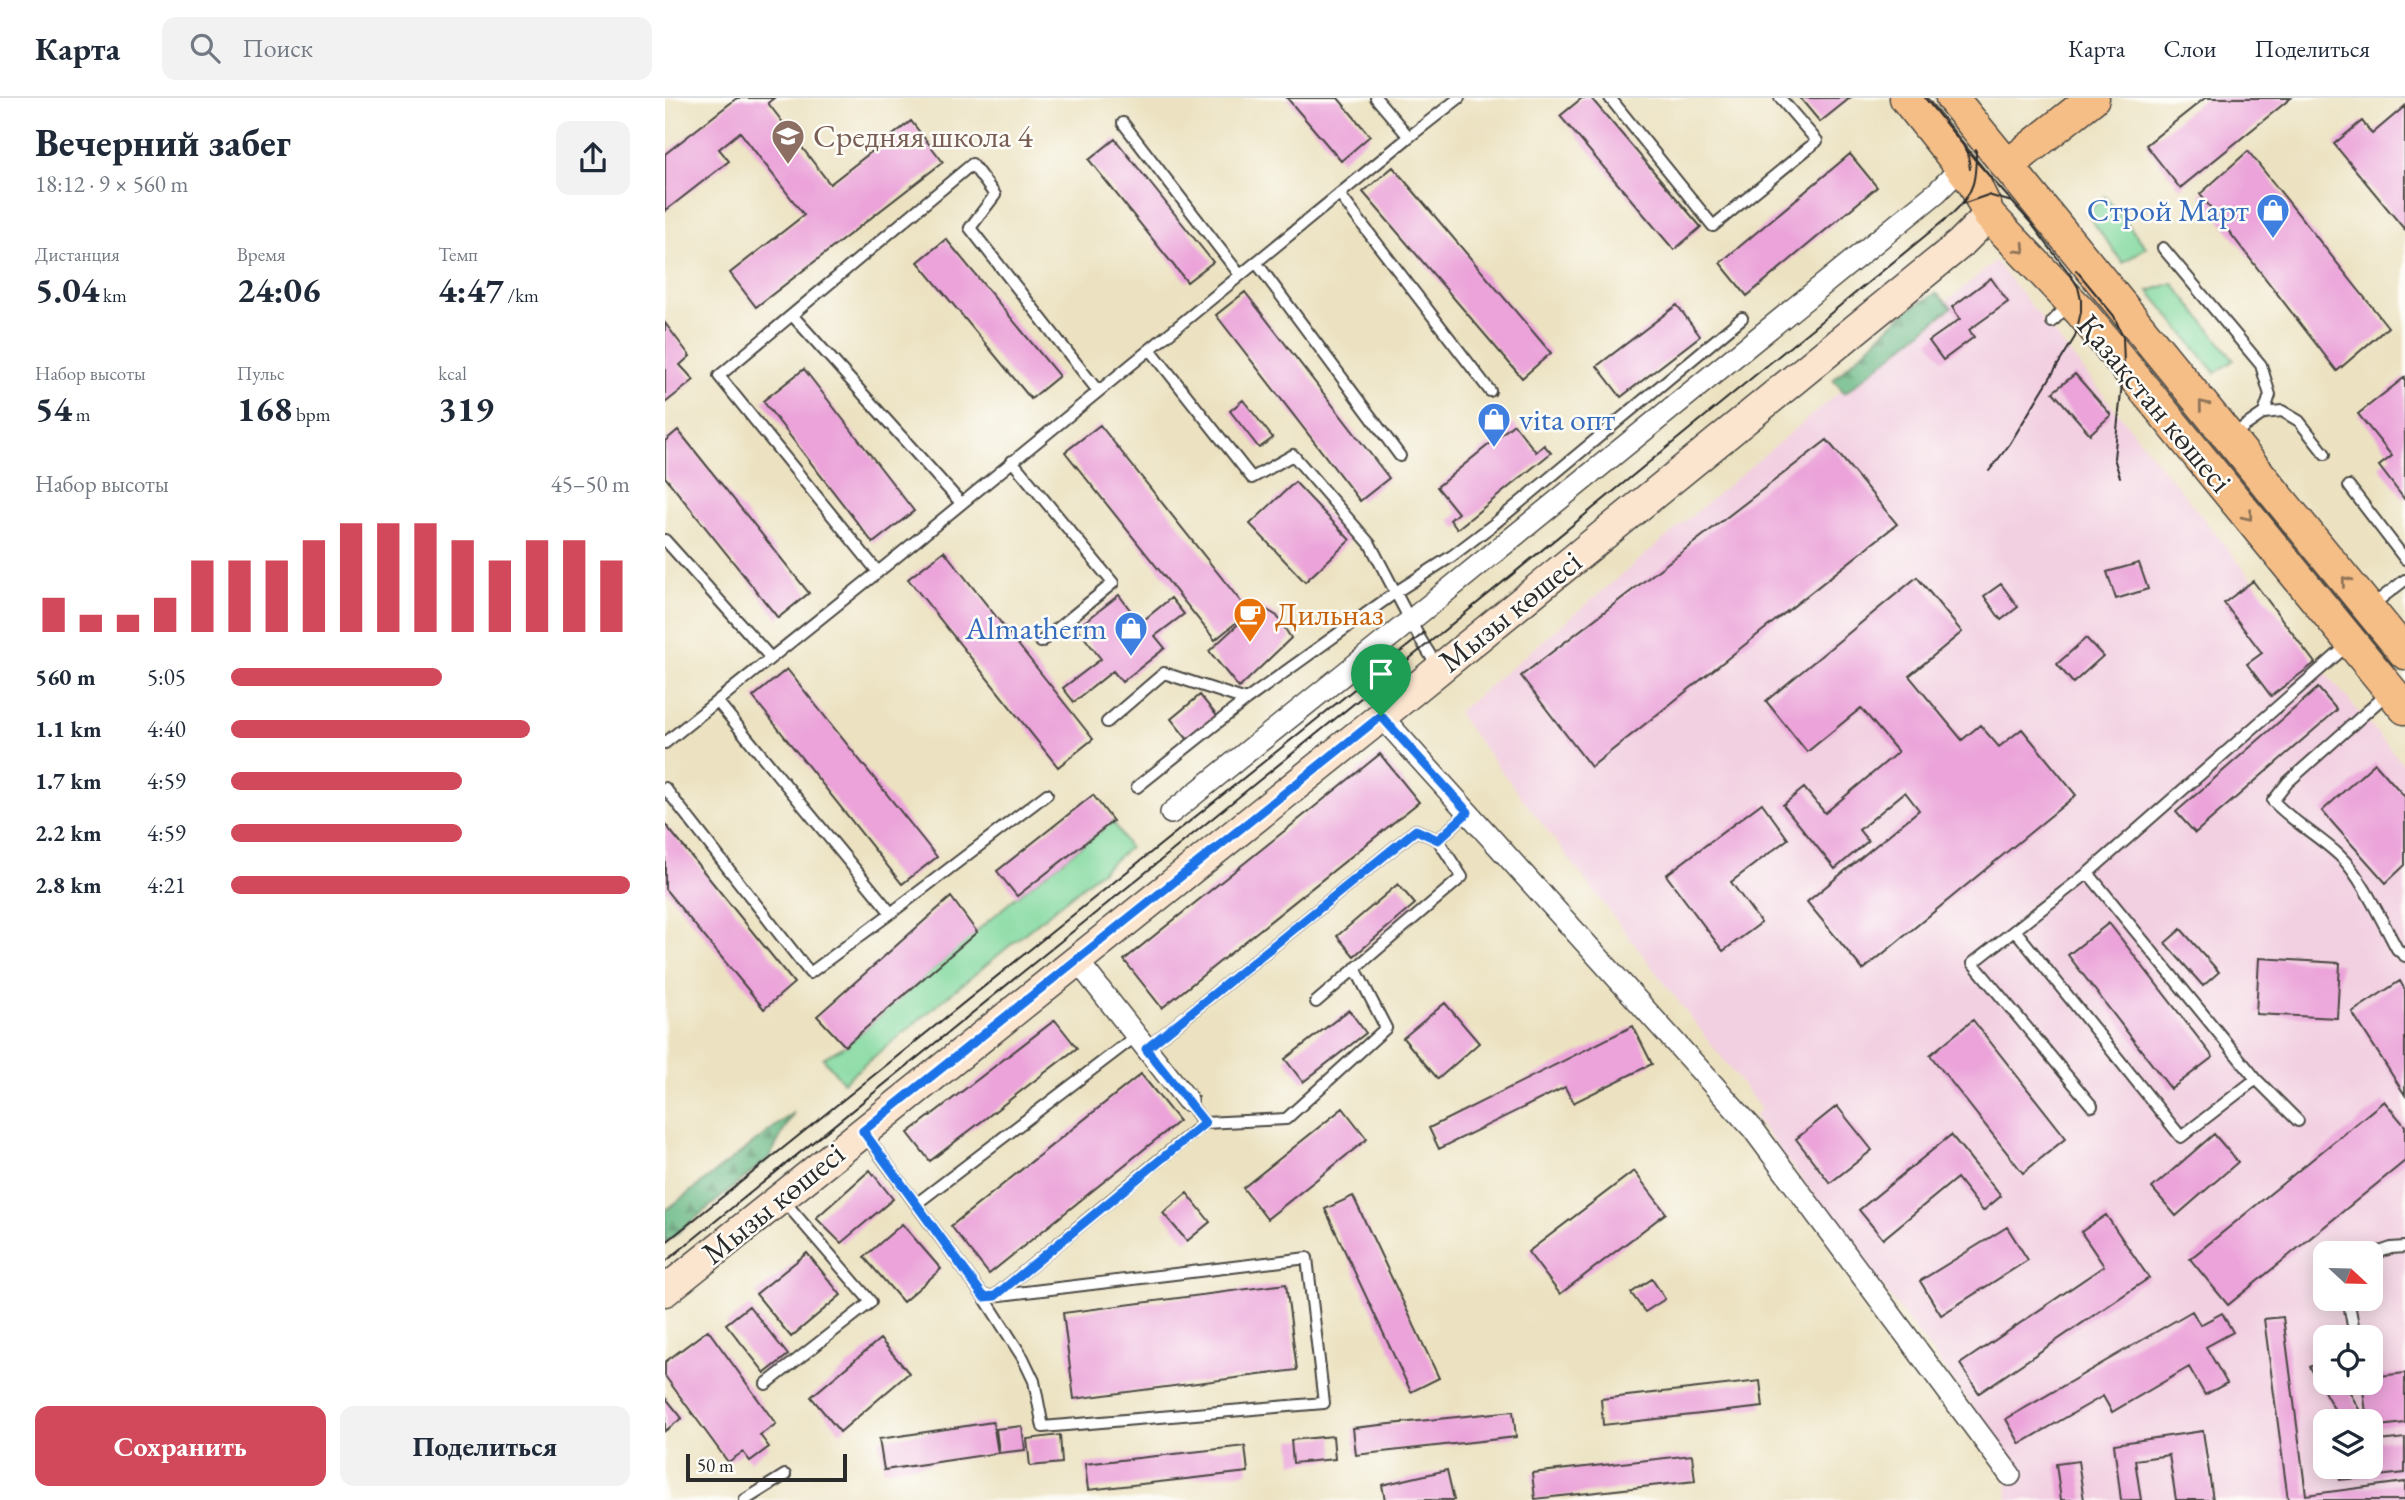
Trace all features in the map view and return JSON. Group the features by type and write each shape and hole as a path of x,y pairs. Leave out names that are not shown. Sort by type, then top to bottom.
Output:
{"main road":[{"name":"Қазақстан көшесі","path":"1906,98 1974,183 1989,215 2061,312 2201,459 2351,642 2400,695"},
{"path":"1989,215 2007,166 2093,98"},
{"name":"Қазақстан көшесі","path":"1959,107 2405,653"},
{"path":"1959,107 2007,130 2031,133 2056,127"},
{"path":"2048,215 2041,189 2043,164 2056,127"},
{"name":"Мызы көшесі","path":"665,1290 1819,365 1989,215"},
{"path":"2201,459 2229,437"}],"street":[{"path":"1171,813 1937,192 1962,167"},
{"path":"1381,716 1753,1129 2010,1475"},
{"path":"1076,959 1187,1100"}],"lane":[{"path":"1376,98 1409,137"},
{"path":"665,743 1459,98"},
{"path":"1610,98 1713,226 1817,141 1780,98"},
{"path":"1123,123 1240,275"},
{"path":"878,572 719,376 972,164 995,195 970,228 1098,391"},
{"path":"1339,194 1490,391"},
{"path":"2163,248 2261,365 2270,395 2264,413"},
{"path":"1256,262 1400,456"},
{"path":"792,315 961,503"},
{"path":"1137,787 1246,700 1494,524 1742,318"},
{"path":"1150,349 1252,478 1293,455 1370,544 1439,669"},
{"path":"2229,437 2264,413 2282,411 2299,421 2325,454"},
{"path":"1012,461 1112,583 1041,642"},
{"path":"2349,486 2405,559"},
{"path":"665,540 771,659"},
{"path":"2368,608 2405,581"},
{"path":"2092,1106 1973,963 2088,873 2351,642"},
{"path":"1107,722 1164,673 1246,700"},
{"path":"2400,695 2288,782 2273,801 2288,817 2341,857 2373,905 2397,949 2405,956"},
{"path":"717,701 891,913"},
{"path":"665,788 810,973 1047,793"},
{"path":"1438,840 1468,812"},
{"path":"916,1204 1141,1042 1416,830 1438,840 1462,877 1316,1002"},
{"path":"2088,873 2256,1080 2298,1121"},
{"path":"2015,930 2181,1137 2256,1080"},
{"path":"990,1296 1205,1123 1286,1119 1386,1028 1355,968"},
{"path":"1187,1100 1205,1123"},
{"path":"863,1131 916,1204 990,1296 1034,1381 1043,1427 1324,1402 1307,1258 990,1296"},
{"path":"766,1384 870,1301 781,1198"},
{"path":"2383,1251 2405,1247"},
{"path":"745,1500 785,1475"}],"shaded area":[{"path":"1995,261 2253,580 2315,661 2405,766 2405,1500 2008,1500 2006,1451 1754,1116 1761,1109 1457,713"}],"green space":[{"path":"2105,196 2146,247 2123,263 2086,213"},
{"path":"2173,283 2234,360 2215,373 2149,291"},
{"path":"1936,293 1952,307 1845,393 1833,380 1907,310"},
{"path":"1113,821 1129,848 843,1082 823,1058 845,1046 1017,896"},
{"path":"794,1112 769,1158 665,1243 665,1211"}],"building":[{"path":"737,98 774,98 768,103 830,184 911,121 943,162 756,307 730,273 804,215 740,132 719,149 729,161 665,211 665,154"},
{"path":"1287,98 1338,98 1370,136 1341,161"},
{"path":"1582,98 1591,98 1701,227 1674,250 1560,116"},
{"path":"1800,98 1850,98 1820,122"},
{"path":"2205,98 2291,98 2180,188 2146,145"},
{"path":"2405,106 2405,230 2334,144 2362,121 2372,134"},
{"path":"1115,139 1213,262 1187,282 1089,160"},
{"path":"2248,151 2388,327 2337,371 2200,194"},
{"path":"1850,154 1877,187 1747,296 1720,263"},
{"path":"1393,167 1551,353 1522,378 1363,192"},
{"path":"946,239 1059,376 1031,399 918,262"},
{"path":"1991,278 2008,302 1969,330 1974,337 1943,360 1929,341 1960,319 1952,307"},
{"path":"1245,292 1389,478 1360,501 1216,315"},
{"path":"1677,305 1700,336 1621,397 1597,366"},
{"path":"665,323 690,356 680,365 694,380 665,403"},
{"path":"804,369 914,511 873,543 763,401"},
{"path":"2075,374 2111,415 2090,434 2053,392"},
{"path":"2405,377 2405,500 2379,466 2392,456 2358,414"},
{"path":"1243,400 1273,438 1259,448 1230,411"},
{"path":"1514,424 1536,452 1544,445 1551,453 1457,529 1450,520 1458,513 1437,487"},
{"path":"1100,425 1249,612 1215,640 1065,452"},
{"path":"678,430 809,593 778,618 665,477 665,441"},
{"path":"1827,440 1897,524 1591,767 1521,676"},
{"path":"1295,482 1350,540 1305,582 1250,524"},
{"path":"944,551 1093,739 1058,767 908,579"},
{"path":"2139,563 2148,589 2116,599 2107,572"},
{"path":"1917,577 1962,632 1909,676 1962,740 1980,725 1999,747 2022,729 2076,795 1863,970 1807,902 1919,810 1905,792 1859,830 1868,841 1835,869 1783,805 1804,788 1825,813 1898,752 1861,708 1807,752 1766,701"},
{"path":"2253,581 2315,663 2271,696 2247,664 2262,653 2224,603"},
{"path":"2001,584 2018,607 2001,620 1984,596"},
{"path":"1119,595 1140,623 1171,598 1184,614 1155,636 1165,648 1122,682 1113,671 1074,702 1063,688 1101,659 1077,628"},
{"name":"Дильназ","path":"1259,605 1277,616 1291,638 1239,688 1209,651"},
{"path":"2086,638 2103,656 2073,683 2057,664"},
{"path":"787,669 937,857 902,884 753,697"},
{"path":"2318,688 2337,710 2195,833 2176,812"},
{"path":"1200,695 1217,716 1188,740 1171,719"},
{"path":"1380,754 1419,802 1162,1008 1124,960"},
{"path":"2375,763 2405,797 2405,865 2386,883 2322,811"},
{"path":"1093,795 1113,821 1017,896 997,871"},
{"path":"1762,803 1788,839 1731,882 1761,923 1723,951 1666,875"},
{"path":"665,824 794,983 764,1009 665,889"},
{"path":"1398,884 1415,904 1354,956 1337,936"},
{"path":"951,897 977,932 845,1046 817,1016"},
{"path":"2109,923 2213,1057 2171,1089 2068,955"},
{"path":"2181,929 2219,972 2203,986 2165,943"},
{"path":"2259,958 2340,963 2337,1018 2256,1014"},
{"path":"2400,981 2405,990 2405,1095 2352,1012"},
{"path":"1445,1003 1479,1043 1438,1079 1403,1038"},
{"path":"1349,1010 1366,1033 1303,1082 1285,1059"},
{"path":"1055,1020 1077,1048 930,1161 908,1133"},
{"path":"1973,1020 2066,1138 2023,1173 1930,1055"},
{"path":"1633,1026 1652,1064 1573,1103 1565,1087 1439,1149 1429,1128"},
{"path":"1141,1074 1179,1121 989,1274 951,1226"},
{"path":"2384,1101 2405,1126 2405,1161 2228,1305 2190,1259"},
{"path":"1837,1106 1872,1150 1830,1183 1796,1139"},
{"path":"1343,1108 1367,1139 1267,1219 1243,1188"},
{"path":"2214,1134 2238,1162 2176,1216 2152,1188"},
{"path":"1951,1135 2001,1196 1983,1211 1957,1178 1883,1239 1859,1210"},
{"path":"870,1170 893,1199 841,1243 816,1218"},
{"path":"1634,1171 1666,1213 1560,1294 1528,1252"},
{"path":"1187,1193 1210,1222 1187,1241 1163,1213"},
{"path":"1353,1196 1439,1378 1411,1392 1325,1209"},
{"path":"2106,1215 2149,1278 1979,1393 1960,1364 2104,1266 2081,1232"},
{"path":"902,1224 941,1269 903,1302 864,1257"},
{"path":"2007,1227 2028,1260 1941,1315 1920,1281"},
{"path":"807,1253 841,1295 791,1337 756,1294"},
{"path":"1652,1279 1665,1299 1645,1312 1631,1293"},
{"path":"1286,1284 1297,1370 1074,1399 1063,1313"},
{"path":"749,1306 788,1355 765,1373 726,1324"},
{"path":"2192,1311 2200,1325 2222,1313 2233,1332 2206,1347 2227,1383 2205,1395 2189,1367 2112,1412 2103,1396 2020,1444 2006,1419"},
{"path":"2283,1317 2306,1495 2405,1482 2405,1500 2288,1500 2264,1319"},
{"path":"708,1330 776,1424 760,1435 769,1447 750,1461 743,1452 728,1462 665,1376 665,1362"},
{"path":"880,1339 909,1373 840,1432 811,1397"},
{"path":"2405,1373 2405,1423 2383,1426 2383,1409 2365,1409 2364,1395 2383,1395 2383,1376"},
{"path":"1760,1381 1763,1407 1603,1425 1601,1399"},
{"path":"2326,1395 2351,1395 2359,1409 2334,1409"},
{"path":"665,1397 682,1418 665,1431"},
{"path":"1513,1411 1516,1437 1356,1455 1353,1428"},
{"path":"993,1422 998,1453 884,1470 879,1439"},
{"path":"1022,1426 1025,1450 999,1453 996,1429"},
{"path":"2203,1431 2213,1500 2176,1500 2169,1455 2135,1460 2141,1500 2121,1500 2114,1444"},
{"path":"1060,1435 1062,1463 1030,1466 1027,1439"},
{"path":"1333,1436 1335,1459 1293,1463 1291,1440"},
{"path":"2405,1438 2405,1473 2383,1475 2383,1441"},
{"path":"1245,1446 1248,1472 1088,1490 1085,1464"},
{"path":"1692,1455 1695,1481 1535,1499 1532,1473"},
{"path":"2078,1461 2084,1500 2061,1500 2056,1464"},
{"path":"1447,1470 1454,1500 1385,1500 1382,1485"}],"tram line":[{"path":"1925,98 2030,222 2072,277 2081,300 2075,337 2009,445 1989,471"},
{"path":"1962,143 1968,155 1970,169"},
{"path":"665,1262 1425,646 1953,213 1966,198 1973,184 1976,149"},
{"path":"1962,204 1988,195 2012,202"},
{"path":"2076,270 2114,316 2123,337 2124,365 2114,458 2120,477"},
{"path":"665,1243 1424,633"}],"place":[{"name":"Средняя школа 4","path":"788,166"},
{"name":"Строй Март","path":"2273,240"},
{"name":"vita опт","path":"1494,449"},
{"name":"Дильназ","path":"1250,644"},
{"name":"Almatherm","path":"1131,658"}],"route":[{"path":"1381,716 1468,812 1438,840 1416,830 1146,1049 1205,1123 995,1296 984,1297 863,1131 1381,716"}]}
